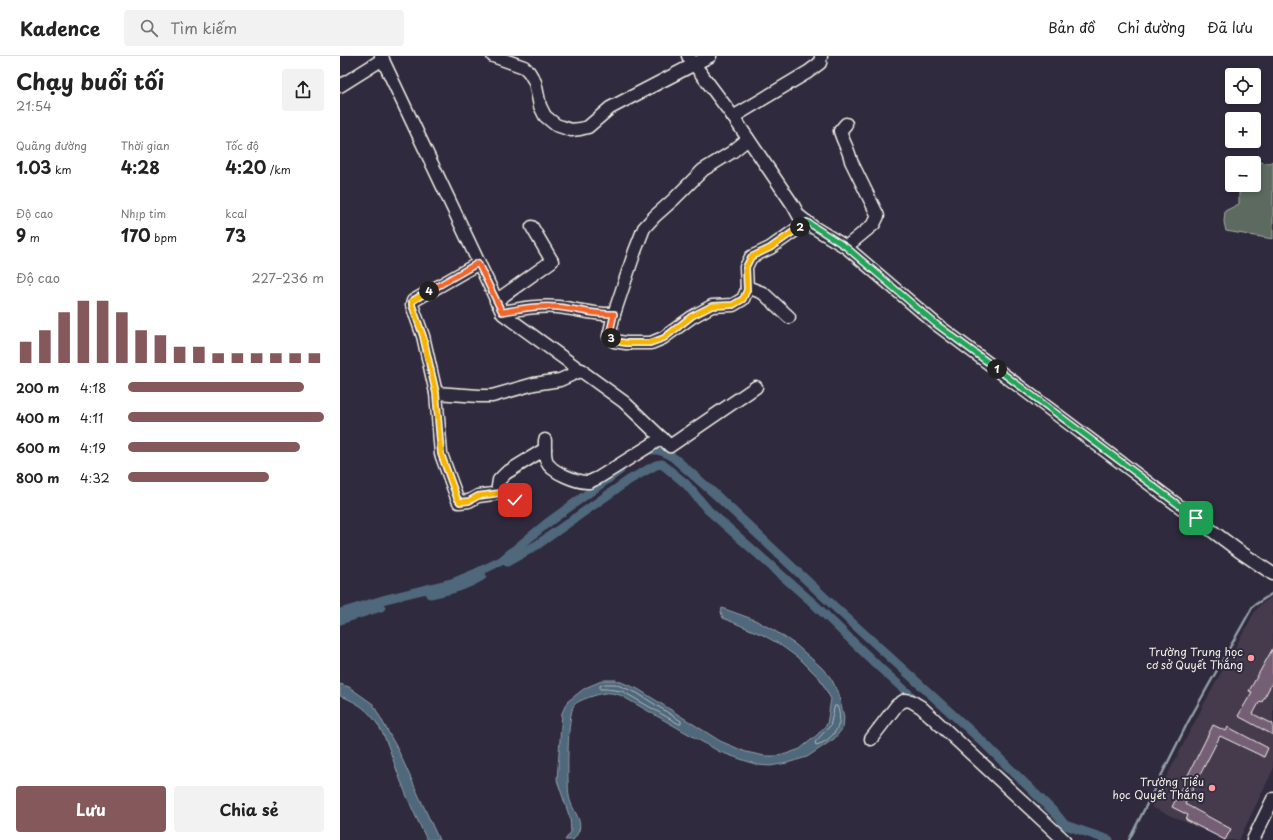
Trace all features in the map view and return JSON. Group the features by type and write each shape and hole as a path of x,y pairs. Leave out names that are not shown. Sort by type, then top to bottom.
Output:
{"street":[{"path":"493,56 524,67 530,72 535,82 540,106 545,116 556,125 571,130 588,127 610,108 691,60 710,56"},
{"path":"733,117 808,72 820,63 821,56"},
{"path":"340,86 382,58 503,314 624,402 670,446 756,387"},
{"path":"691,60 733,117 799,216 846,247 936,324 1239,551 1273,574"},
{"path":"846,124 840,131 850,153 851,160 878,216 874,224 846,247"},
{"path":"748,139 732,152 703,170 644,228 614,314 609,336 614,341 626,343 650,343 664,338 692,316 712,306 733,305 743,299 747,290 746,267 751,257 770,248 807,222"},
{"path":"499,306 552,261 532,227"},
{"path":"478,263 412,301 412,305 423,336 436,393 441,454 457,498 460,502 469,501 478,496 508,492 517,502"},
{"path":"747,287 763,293 788,316"},
{"path":"499,306 556,307 603,314 614,314"},
{"path":"436,393 492,396 534,384 560,380 582,370"},
{"path":"497,493 499,480 506,473 545,445 548,464 569,478 588,482 598,478 662,438"},
{"path":"871,739 897,706 905,700 911,701 921,707 1064,840"},
{"path":"1253,840 1273,799"}],"shaded area":[{"name":"Trường Tiểu học Quyết Thắng","path":"1273,596 1273,770 1239,840 1225,840 1151,807 1205,702 1254,613 1260,605"}],"green space":[{"path":"1273,161 1273,239 1226,231 1224,222 1225,211 1239,204 1239,193 1261,192 1261,162 1269,163"}],"water":[{"path":"722,608 755,620 775,631 796,645 821,667 830,677 838,693 844,717 843,728 834,739 807,757 770,766 758,765 720,752 620,695 607,693 584,699 574,705 572,711 568,749 569,796 580,823 580,828 578,834 573,840 565,840 571,832 570,818 557,780 562,713 567,702 585,688 604,680 616,680 638,689 720,741 746,752 765,756 786,754 800,749 817,735 827,724 831,699 820,679 801,660 779,644 763,635 723,618 721,612"},
{"path":"340,684 349,687 373,704 398,750 439,840 427,840 408,798 382,732 366,711 355,702 340,696"}],"building":[{"path":"1273,648 1273,681 1262,702 1260,701 1253,714 1273,724 1273,735 1238,716 1252,692 1249,691"},
{"path":"1213,725 1226,731 1228,727 1268,748 1264,757 1220,736 1185,804 1231,829 1225,840 1186,820 1188,815 1172,807"}],"waterway":[{"path":"643,453 649,450 664,452 674,458 716,495 836,608 984,743 1057,815 1065,825 1109,840"},
{"path":"507,562 537,545 629,480 656,465 662,464 686,484 708,510 813,603 879,667 918,702"},
{"path":"340,613 386,599 455,582 501,561 546,524 620,470"},
{"path":"430,594 456,588 482,576"},
{"path":"1129,840 1188,722 1253,606 1273,593"},
{"path":"340,620 381,607"}],"place":[{"name":"Trường Trung học cơ sở Quyết Thắng","path":"1251,658"},
{"name":"Trường Tiểu học Quyết Thắng","path":"1212,788"}],"route":[{"path":"515,500 508,492 478,496 469,501 460,502 457,498 441,454 436,393 423,336 412,301 478,263 502,312 540,306 614,314 609,336 614,341 626,343 650,343 664,338 692,316 712,306 733,305 743,299 747,290 746,267 751,257 770,248 807,222 846,247 936,324 1196,518"}]}
